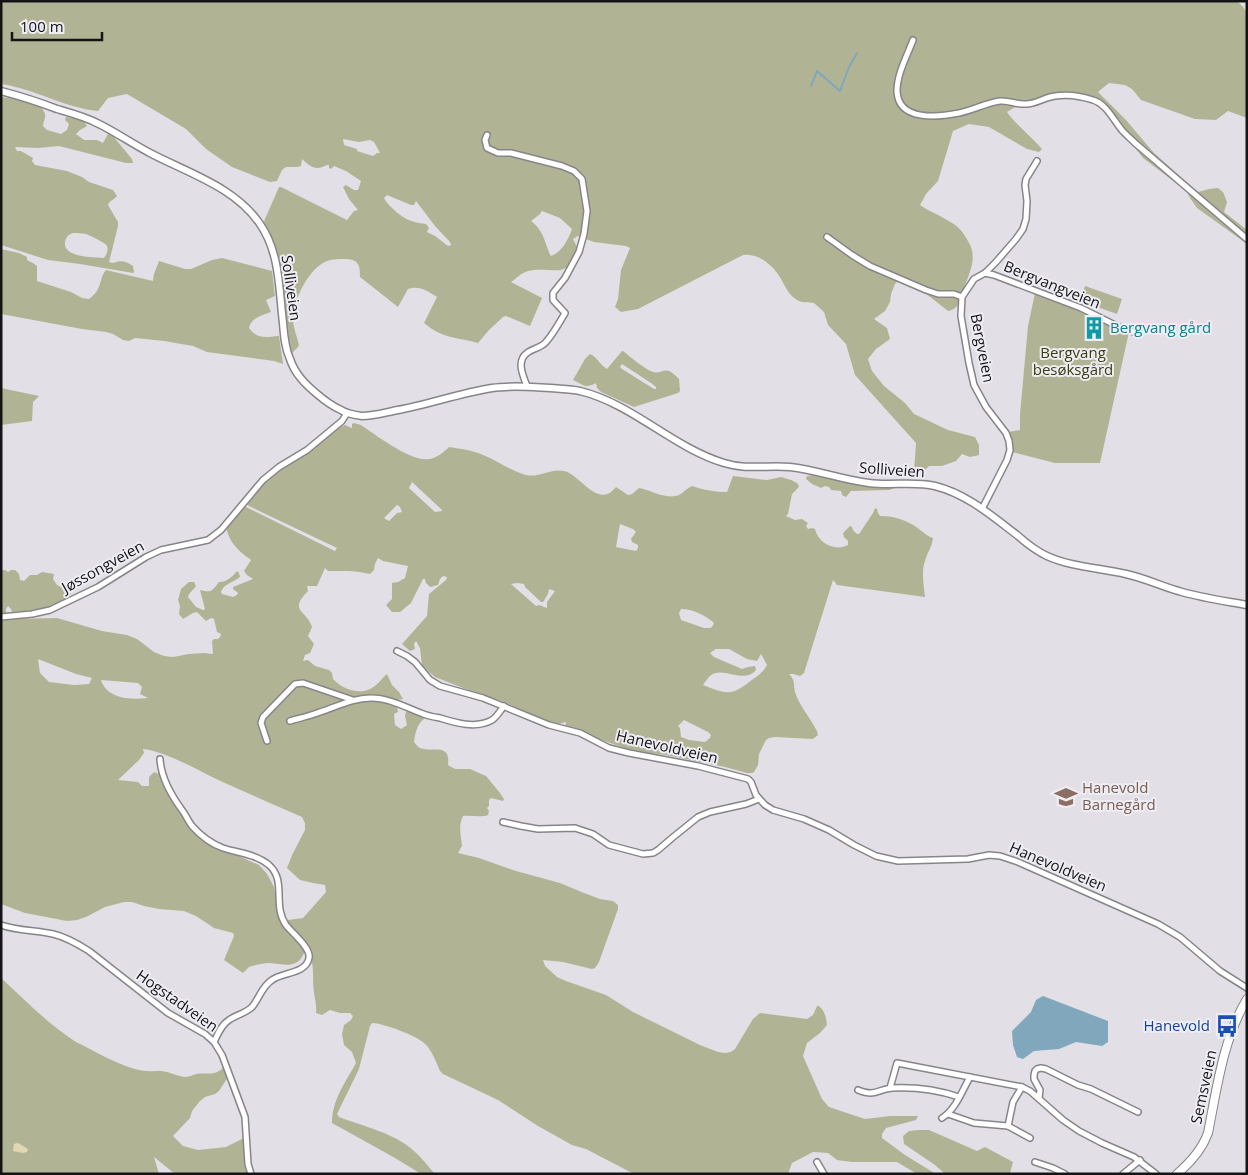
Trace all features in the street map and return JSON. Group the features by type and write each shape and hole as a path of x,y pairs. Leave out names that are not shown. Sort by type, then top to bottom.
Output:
{"main road":[{"name":"Semsveien","path":"1178,1174 1196,1155 1206,1140 1225,1050 1234,1023 1247,999"}],"street":[{"path":"913,40 898,81 897,93 903,107 909,112 919,115 961,113 1000,101 1022,105 1054,96 1074,96 1094,100 1105,108 1135,143 1247,239"},
{"name":"Solliveien","path":"1,91 99,124 150,153 225,190 241,202 260,223 274,252 286,347 293,367 300,378 330,405 346,413 362,416 380,414 491,388 527,386 574,390 594,395 627,411 689,448 722,463 739,466 794,468 870,483 923,484 939,487 956,494 982,509 1043,555 1059,561 1129,574 1179,591 1207,598 1247,605"},
{"path":"488,135 485,140 487,148 498,153 511,153 562,166 574,171 582,179 584,191 587,211 582,243 565,278 553,293 553,300 564,313 545,343 528,352 523,357 521,364 527,386"},
{"name":"Bergveien","path":"982,509 1010,450 1006,433 986,407 974,385 961,316 962,297 974,279 996,262 1016,240 1023,229 1026,219 1026,179 1037,160"},
{"name":"Bergveien","path":"827,237 852,256 878,269 938,294 954,294 962,297"},
{"name":"Bergvangveien","path":"984,273 994,275 1081,308 1121,328 1137,333"},
{"name":"Jøssongveien","path":"1,617 50,610 98,588 146,557 162,550 208,540 221,530 263,480 279,466 307,450 342,421 346,413"},
{"name":"Hanevoldveien","path":"397,651 415,662 430,680 440,686 483,698 549,725 580,733 609,748 744,777 751,782 759,799 773,810 804,819 829,830 876,856 898,861 968,859 989,855 1000,856 1018,862 1158,924 1180,938 1220,971 1247,988"},
{"path":"267,741 261,723 263,717 295,684 303,683 354,700"},
{"path":"290,721 354,700 370,698 387,699 423,714 473,725 483,724 492,720 504,706"},
{"path":"160,759 163,776 173,799 198,832 220,847 259,858 273,870 279,880 279,902 282,918 310,954 309,959 302,968 271,980 265,985 252,1007 227,1021 214,1042"},
{"path":"503,822 538,829 575,828 592,834 609,845 643,854 653,853 658,850 698,817 759,799"},
{"name":"Hogstadveien","path":"1,925 51,933 78,944 168,1013 205,1034 214,1042 222,1055 245,1117 248,1164 251,1174"},
{"path":"890,1088 897,1063 1022,1087 1039,1098 1063,1120 1079,1131 1140,1160 1156,1174"},
{"path":"1039,1098 1040,1090 1034,1075 1035,1071 1040,1068 1091,1089 1138,1112"},
{"path":"942,1118 948,1114 970,1077"},
{"path":"1008,1126 1013,1102 1022,1087"},
{"path":"858,1090 872,1094 890,1088 933,1090 947,1092 959,1097"},
{"path":"948,1114 974,1123 1008,1126 1030,1138"},
{"path":"1123,1174 1140,1160"},
{"path":"817,1162 824,1174"},
{"path":"1035,1162 1065,1174"}],"green space":[{"path":"1,1 1237,1 1247,14 1247,118 1228,111 1216,120 1195,119 1141,100 1132,89 1125,85 1109,83 1098,92 1126,120 1154,153 1198,192 1218,188 1223,192 1227,202 1224,212 1247,230 1247,244 1197,208 1187,192 1143,158 1104,108 1094,102 1061,95 1035,100 1017,106 1007,112 1042,149 1039,152 1027,149 989,127 969,124 953,131 938,181 926,194 920,205 957,226 971,247 972,264 961,299 955,308 948,311 901,277 895,284 890,302 885,311 874,319 887,328 890,339 876,349 868,359 872,371 884,386 905,403 914,414 948,430 975,437 979,445 979,455 970,457 962,454 956,461 942,466 929,466 922,473 914,471 916,443 855,375 846,344 828,325 824,312 814,303 801,302 793,297 774,269 760,258 743,255 638,309 621,312 615,307 618,299 621,270 630,248 594,242 578,236 573,239 577,247 574,258 564,269 528,271 511,282 542,298 530,326 506,316 489,330 478,343 444,335 424,323 437,297 423,289 408,289 398,307 360,277 359,266 356,262 346,259 327,261 308,277 299,294 293,319 299,345 292,353 277,253 264,222 265,219 279,187 281,187 347,220 354,211 358,210 349,199 343,187 346,185 354,190 358,190 361,181 334,166 331,169 329,165 319,168 313,167 302,159 301,166 286,167 282,170 277,181 270,182 232,167 206,149 186,129 127,94 108,98 98,111 74,106 14,86 1,84","holes":["343,139 359,142 370,140 374,142 380,153 373,156 357,151 357,149 344,145","387,195 411,205 414,205 416,201 451,245 448,246 427,232 429,228 426,224 411,221 400,215 384,198","542,211 560,218 572,229 561,249 551,256 542,233 531,221"]},
{"path":"1,97 26,101 39,106 45,114 43,126 47,130 61,134 67,130 69,124 65,120 66,117 79,119 87,126 76,134 84,140 97,140 103,143 108,134 113,136 132,159 133,163 126,163 59,146 38,148 15,147 17,151 21,151 33,158 32,161 35,165 67,171 89,182 113,190 117,196 108,205 118,222 118,226 109,262 121,261 128,263 133,266 133,273 48,260 1,245","holes":["75,233 86,234 106,245 108,248 104,258 80,256 69,251 65,240 69,235"]},
{"path":"1,249 27,257 27,260 37,266 37,281 89,299 96,292 106,270 153,281 159,261 191,269 222,258 272,271 275,296 266,300 271,312 254,319 249,328 259,336 279,336 283,364 274,361 207,352 193,346 164,341 135,338 129,341 123,340 106,332 1,314"},
{"path":"1085,286 1122,299 1117,314 1080,301"},
{"name":"Bergvang besøksgård","path":"1035,293 1129,332 1100,463 1055,463 1012,452 1008,432 1020,430 1028,326"},
{"path":"623,351 649,370 671,372 679,379 680,391 634,407 601,392 597,388 596,383 587,386 573,380 590,354 607,369","holes":["622,364 651,383 656,389 620,367"]},
{"path":"1,388 39,396 33,402 32,421 1,425"},
{"path":"352,424 361,425 394,447 422,459 435,457 449,447 467,450 483,455 526,475 531,476 559,470 564,471 575,477 590,490 601,495 610,493 616,487 628,495 639,488 663,496 674,496 679,495 692,486 710,491 727,492 733,476 767,480 781,477 797,483 799,486 792,494 786,516 795,520 802,519 808,523 806,526 808,529 815,529 823,542 828,545 843,547 848,545 848,541 843,533 850,526 859,534 875,508 880,516 905,521 933,538 923,570 925,597 837,585 833,580 804,673 800,676 789,674 797,697 818,735 813,739 769,738 759,754 758,765 752,773 666,755 633,751 565,727 566,722 555,725 501,701 435,677 422,666 420,648 416,641 414,644 415,649 410,651 402,644 427,616 429,594 447,577 443,576 438,585 430,587 425,579 423,579 411,603 400,612 392,612 386,605 392,599 392,583 405,578 408,566 383,561 378,558 374,570 370,574 354,571 328,571 325,568 317,586 307,586 308,591 299,603 299,607 312,627 308,636 314,644 310,653 305,655 303,661 308,660 315,666 329,670 337,683 353,691 371,689 387,674 392,685 403,699 390,701 390,704 397,706 398,712 394,714 395,725 401,729 407,725 406,712 411,711 423,717 424,719 418,726 414,742 420,748 444,751 447,753 448,765 455,769 470,769 486,776 504,799 503,801 491,798 489,800 488,815 463,816 460,827 462,846 458,853 560,883 600,899 613,901 618,905 599,962 595,968 543,960 545,966 557,977 606,995 633,1012 700,1045 725,1053 735,1049 753,1019 760,1013 807,1019 813,1015 817,1006 819,1006 825,1014 827,1025 807,1043 803,1056 822,1099 829,1107 865,1119 890,1116 918,1116 916,1120 886,1128 882,1138 936,1174 917,1174 897,1162 852,1162 837,1160 828,1153 813,1152 792,1163 788,1174 634,1174 586,1149 572,1145 498,1100 443,1074 434,1056 420,1040 391,1027 372,1023 359,1069 337,1114 339,1117 398,1139 419,1156 435,1174 421,1174 332,1123 337,1099 356,1063 352,1052 344,1045 342,1034 344,1025 353,1016 350,1013 330,1010 322,1015 316,1013 313,967 309,952 304,953 298,962 294,964 262,964 249,967 243,973 224,960 234,936 233,933 214,928 196,916 184,911 159,909 132,902 124,902 105,907 77,920 67,921 25,913 1,904 1,620 57,618 102,631 127,635 164,656 213,654 212,641 218,639 221,634 217,632 214,619 211,618 206,621 197,612 183,619 179,614 180,606 178,600 181,589 189,582 194,582 196,586 188,597 196,607 203,610 205,609 200,590 211,590 219,582 229,579 237,571 240,577 226,585 221,592 233,597 238,593 233,587 253,579 244,571 251,560 235,546 229,537 226,527 244,506 335,551 337,548 246,503 282,468 340,427 345,425 352,428","holes":["412,482 442,510 435,512 409,488","397,505 402,512 397,513 389,521 384,518","620,524 636,532 631,539 632,542 638,545 636,551 616,547","511,584 524,584 541,602 543,602 548,594 549,589 555,591 547,602 547,608 539,605 536,606","681,609 698,613 714,623 712,627 704,628 681,620 679,613","716,649 729,649 747,659 757,661 761,654 767,665 740,689 724,692 703,685 715,673 745,676 756,670 755,666 742,669 714,657 710,653","38,659 76,674 92,678 89,684 74,685 49,682 40,673","101,680 138,683 142,687 140,694 148,698 120,697 108,691","684,720 711,735 705,742 681,737 678,726","143,749 161,753 180,761 302,817 305,823 305,830 287,868 300,880 325,885 326,892 303,918 288,920 280,917 274,887 267,874 259,865 232,853 197,832 159,774 154,772 149,777 149,786 142,786 138,782 118,780 139,760 144,753"]},
{"path":"813,475 842,481 896,487 889,490 851,491 846,497 842,495 841,491 831,490 825,486 821,488 806,479 807,476"},
{"path":"1,570 8,572 15,570 19,574 20,580 24,581 30,575 37,575 42,572 54,574 53,579 57,585 61,587 66,583 71,586 73,591 68,597 53,605 12,612 8,606 6,613 1,614"},
{"path":"1,978 56,1028 76,1042 120,1064 138,1070 162,1071 184,1077 214,1073 224,1067 228,1077 219,1091 200,1101 192,1111 190,1118 173,1136 183,1146 198,1150 226,1147 244,1138 247,1174 175,1174 154,1157 159,1174 1,1174"},
{"path":"929,1130 977,1151 985,1147 1013,1162 1011,1174 945,1174 904,1144 903,1136 909,1131"}],"sand":[{"path":"18,1143 28,1149 27,1152 13,1151 14,1144"}],"water":[{"path":"1043,996 1108,1021 1108,1042 1102,1046 1076,1042 1059,1049 1034,1051 1023,1059 1017,1057 1013,1045 1012,1031 1031,1012 1036,1000"}],"waterway":[{"path":"811,86 817,71 840,91 849,67 857,53"}],"place":[{"name":"Bergvang gård","path":"1094,328"},
{"name":"Hanevold Barnegård","path":"1066,797"},
{"name":"Hanevold","path":"1227,1026"}]}
